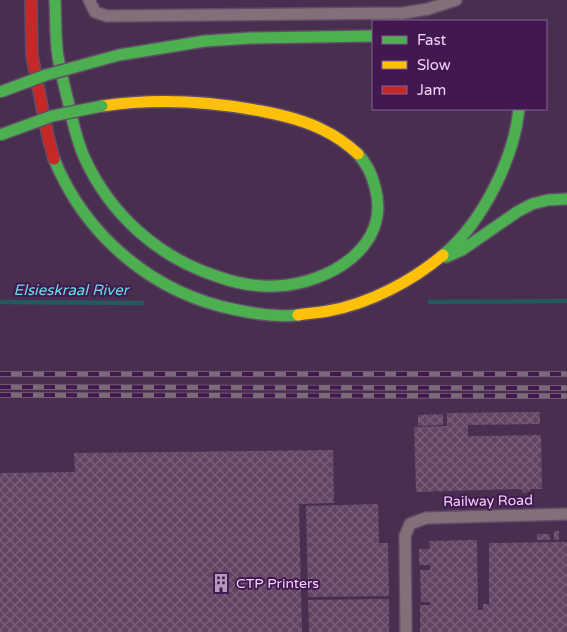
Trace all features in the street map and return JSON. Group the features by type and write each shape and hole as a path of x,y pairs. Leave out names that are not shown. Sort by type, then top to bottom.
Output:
{"main road":[{"path":"31,0 32,57 49,145 60,172 76,202 97,230 124,258 176,291 208,304 248,313 284,316 329,311 375,297 418,273 452,247 492,192 513,144 519,110"},
{"path":"0,135 52,116 102,106 143,101 200,102 250,109 304,121 340,139 368,165 375,182 378,206 377,218 370,236 353,256 331,272 300,284 274,287 246,284 202,272 172,258 146,240 127,221 105,194 84,158 76,134 58,57 55,0"},
{"path":"0,92 46,75 119,55 205,41 251,38 372,36"},
{"path":"430,264 460,252 517,210 541,200 567,198"}],"street":[{"path":"89,0 95,12 107,16 403,13 456,0"},
{"name":"Railway Road","path":"406,632 405,536 410,524 426,518 567,514"}],"building":[{"path":"540,412 540,424 468,425 468,436 541,435 542,489 530,489 527,493 523,493 521,489 416,492 414,427 447,426 447,413"},
{"path":"443,414 443,425 418,426 418,415"},
{"name":"CTP Printers","path":"333,450 334,503 299,504 302,632 0,632 0,473 75,472 74,453"},
{"path":"378,504 379,543 388,543 389,596 308,597 306,506"},
{"path":"554,531 559,531 559,540 554,540"},
{"path":"537,534 550,534 550,540 537,540"},
{"path":"477,540 478,610 483,610 483,604 489,604 489,543 567,542 567,632 420,632 420,605 430,605 430,602 421,602 420,570 430,570 430,565 419,565 419,549 430,549 429,541"},
{"path":"389,599 389,632 309,632 308,600"}],"waterway":[{"name":"Elsieskraal River","path":"430,302 567,301"},
{"name":"Elsieskraal River","path":"0,302 142,303"}],"railway":[{"path":"0,374 567,374"},
{"path":"0,387 567,388"},
{"path":"0,395 567,396"}],"traffic: fast":[{"path":"55,0 58,57 76,132 85,159 108,198 123,216 138,231 175,258 195,268 238,283 260,286 296,284 335,270 365,244 374,228 378,208 372,178 358,154"},
{"path":"119,55 205,41 251,38 372,36"},
{"path":"0,92 46,75 119,55"},
{"path":"0,135 52,116 102,106"},
{"path":"443,255 471,226 494,189 510,148 519,110"},
{"path":"54,159 84,213 104,237 126,258 151,276 178,291 207,302 237,310 283,316 298,315"},
{"path":"446,257 462,250 517,212 532,204 548,200 567,199"}],"traffic: slow":[{"path":"102,106 162,101 202,103 261,111 293,118 316,126 328,132 358,154"},
{"path":"298,315 343,308 374,297 418,274 443,255"}],"traffic: jam":[{"path":"31,0 32,56 54,159"}],"place":[{"name":"CTP Printers","path":"221,583"}]}
